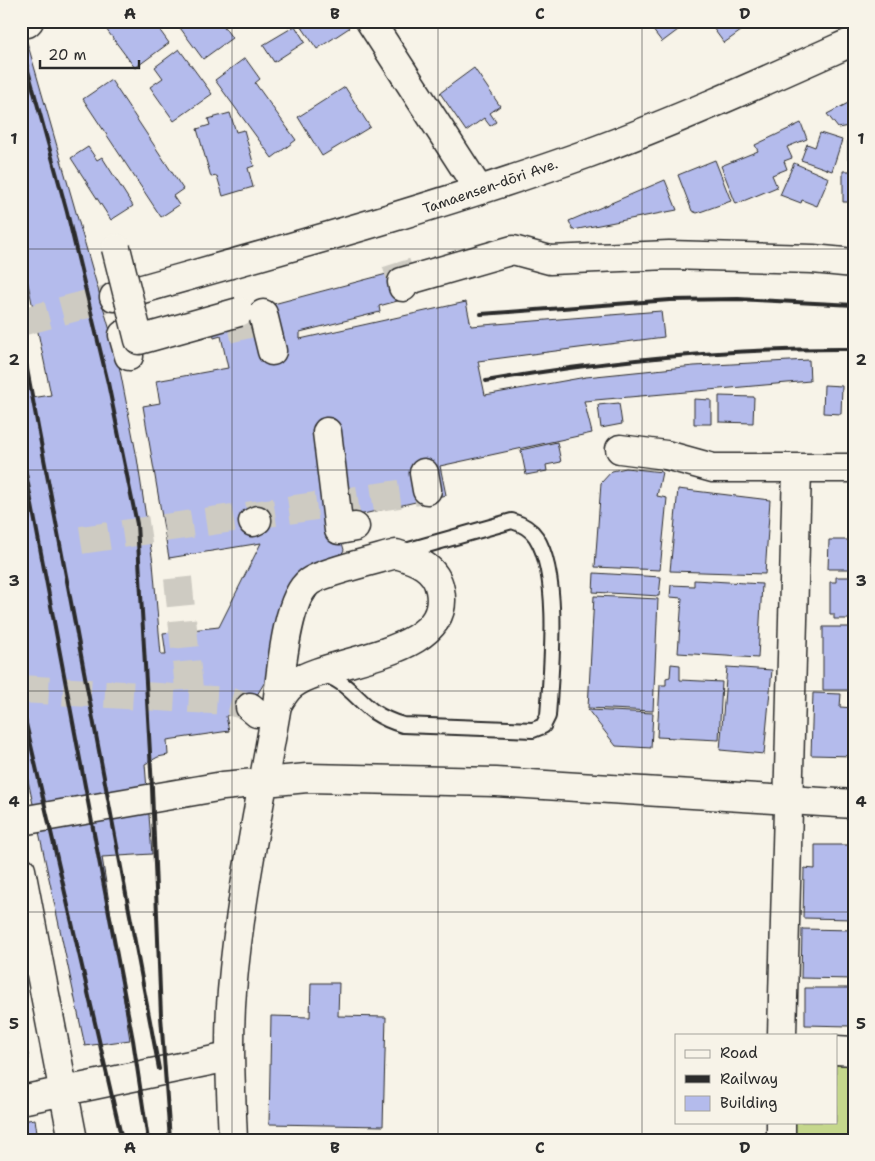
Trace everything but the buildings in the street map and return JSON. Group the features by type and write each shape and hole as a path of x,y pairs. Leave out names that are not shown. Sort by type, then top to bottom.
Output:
{"street":[{"path":"370,21 479,190"},
{"name":"Tamaensen-dōri Ave.","path":"114,297 374,224 590,152 669,121 854,41"},
{"path":"116,248 139,340 251,313 272,351"},
{"path":"403,286 402,282 513,250 550,260 669,255 813,259 854,263"},
{"path":"327,432 339,530 355,527"},
{"path":"620,449 666,455 713,468 854,468"},
{"path":"782,1034 797,469"},
{"path":"233,1140 230,1057 232,992 239,929 264,781 261,708 292,607 299,591 310,580 396,554 415,560 430,569 439,582 442,598 440,612 432,626 416,639 398,648 313,675 293,684 261,708"},
{"path":"21,822 264,781 307,778 496,782 854,804"},
{"path":"21,870 74,1140"},
{"path":"838,1050 854,1051"},
{"path":"21,1100 230,1057"},
{"path":"781,1124 781,1140"}],"lane":[{"path":"313,675 325,675 339,681 372,711 387,721 403,725 533,730 543,726 548,716 553,627 548,570 536,537 524,525 512,520 396,554"}],"green space":[{"path":"838,1065 854,1066 854,1140 795,1140 795,1124 838,1124"}],"tunnel":[{"path":"396,263 402,282"},
{"path":"21,322 114,297"},
{"path":"239,312 246,342 269,336"},
{"path":"81,540 427,490"},
{"path":"178,578 190,699"},
{"path":"21,689 228,701 250,707"}],"railway":[{"path":"21,45 67,212 108,383 137,524 152,788 161,1016 170,1140"},
{"path":"481,314 670,300 738,299 854,305"},
{"path":"21,337 159,1069"},
{"path":"486,381 623,361 715,353 854,349"},
{"path":"21,447 133,1040 148,1140"},
{"path":"21,702 122,1140"}]}
